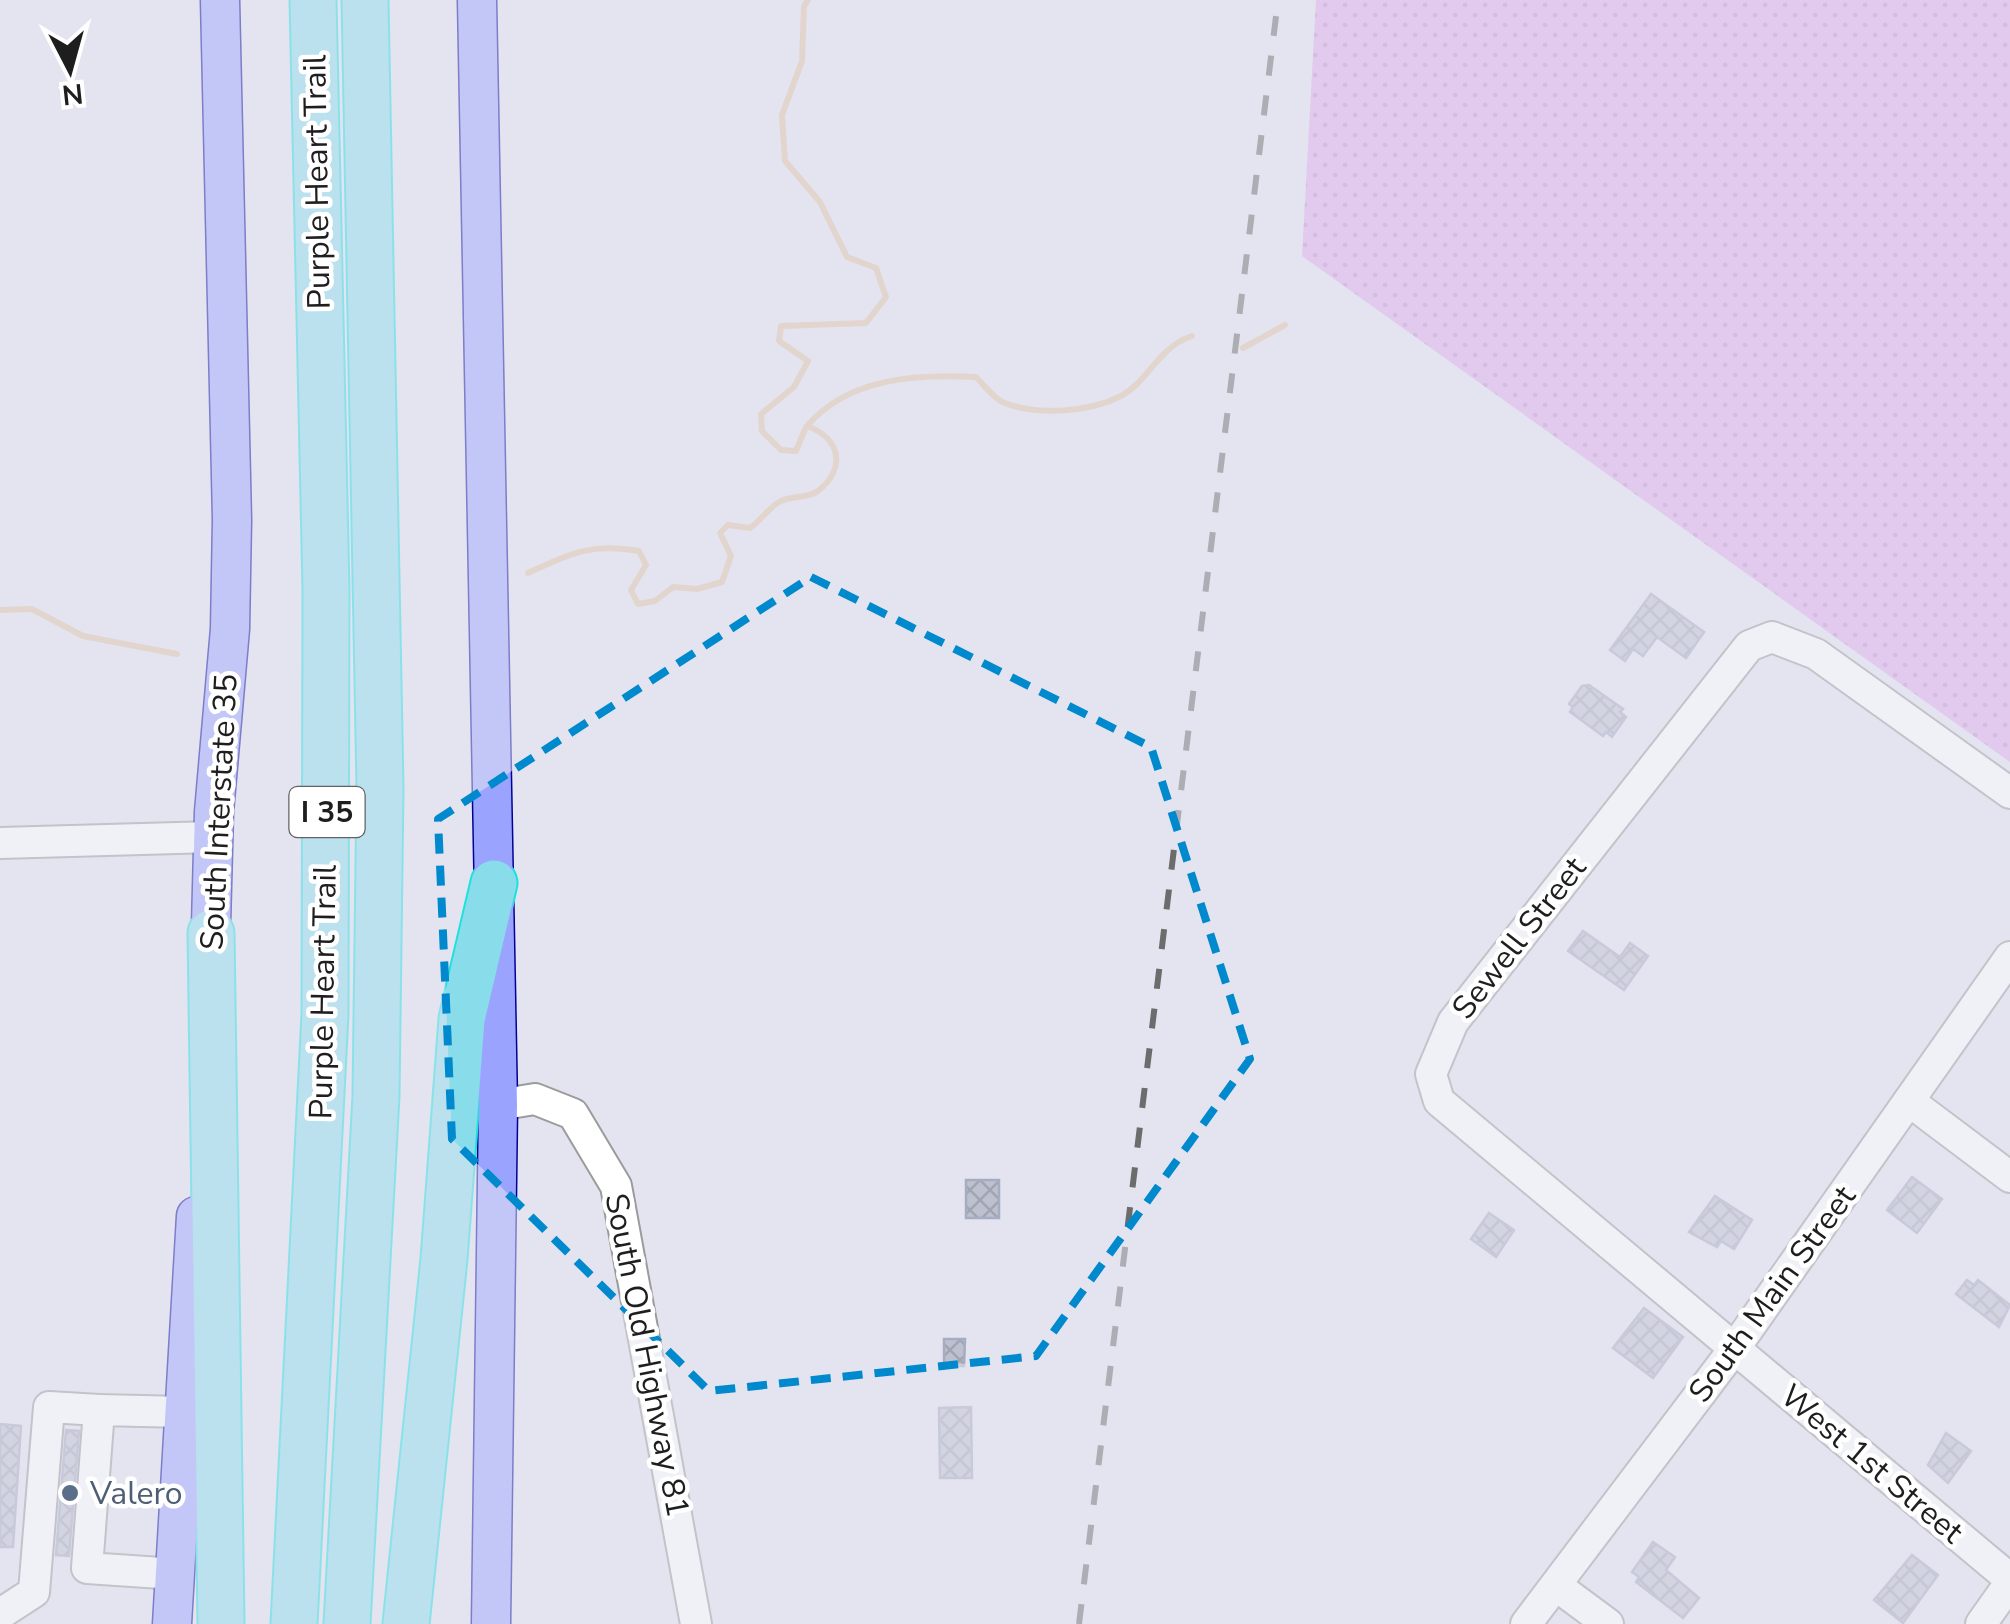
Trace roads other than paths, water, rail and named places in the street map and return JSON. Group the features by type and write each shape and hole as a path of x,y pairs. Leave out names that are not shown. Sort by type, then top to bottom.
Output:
{"highway":[{"name":"Purple Heart Trail","path":"294,1624 315,1268 326,940 326,590 313,0"},
{"name":"Purple Heart Trail","path":"347,1624 374,1134 380,788 365,0"},
{"path":"406,1624 444,1259 462,1020 494,884"},
{"path":"212,933 222,1624"}],"main road":[{"name":"South Interstate 35","path":"172,1624 212,933 213,837 230,629 232,538 220,0"},
{"path":"477,0 498,1105 491,1624"}],"street":[{"name":"Sewell Street","path":"1734,1350 1439,1101 1432,1074 1452,1022 1748,646 1772,637 1816,654 2010,793"},
{"path":"0,843 213,837"},
{"name":"South Main Street","path":"1526,1624 1558,1587 1734,1350 2010,957"},
{"name":"South Old Highway 81","path":"498,1105 535,1100 573,1114 616,1186 696,1624"},
{"path":"1909,1101 2010,1177"},
{"name":"West 1st Street","path":"1734,1350 2010,1581"},
{"path":"34,1592 49,1407 185,1412"},
{"path":"87,1568 99,1410"},
{"path":"0,1614 34,1592 87,1568 176,1574"},
{"path":"1981,1624 2010,1581"},
{"path":"1558,1587 1608,1624"}],"waterway":[{"path":"806,427 796,451 781,450 762,431 761,414 794,387 808,361 779,341 781,326 866,323 886,297 876,268 847,257 820,202 785,161 782,115 802,61 804,6 808,0"},
{"path":"1243,348 1285,325"},
{"path":"528,573 582,552 607,548 639,551 646,565 631,590 638,604 655,601 673,587 697,589 722,582 731,556 720,533 728,525 750,528 779,502 818,491 833,473 833,446 807,426 842,398 884,382 976,377 1005,403 1032,410 1079,409 1131,390 1170,348 1192,336"},
{"path":"0,610 32,609 83,636 177,654"}],"railway":[{"path":"1079,1624 1278,0"}],"place":[{"name":"Valero","path":"70,1493"}]}
